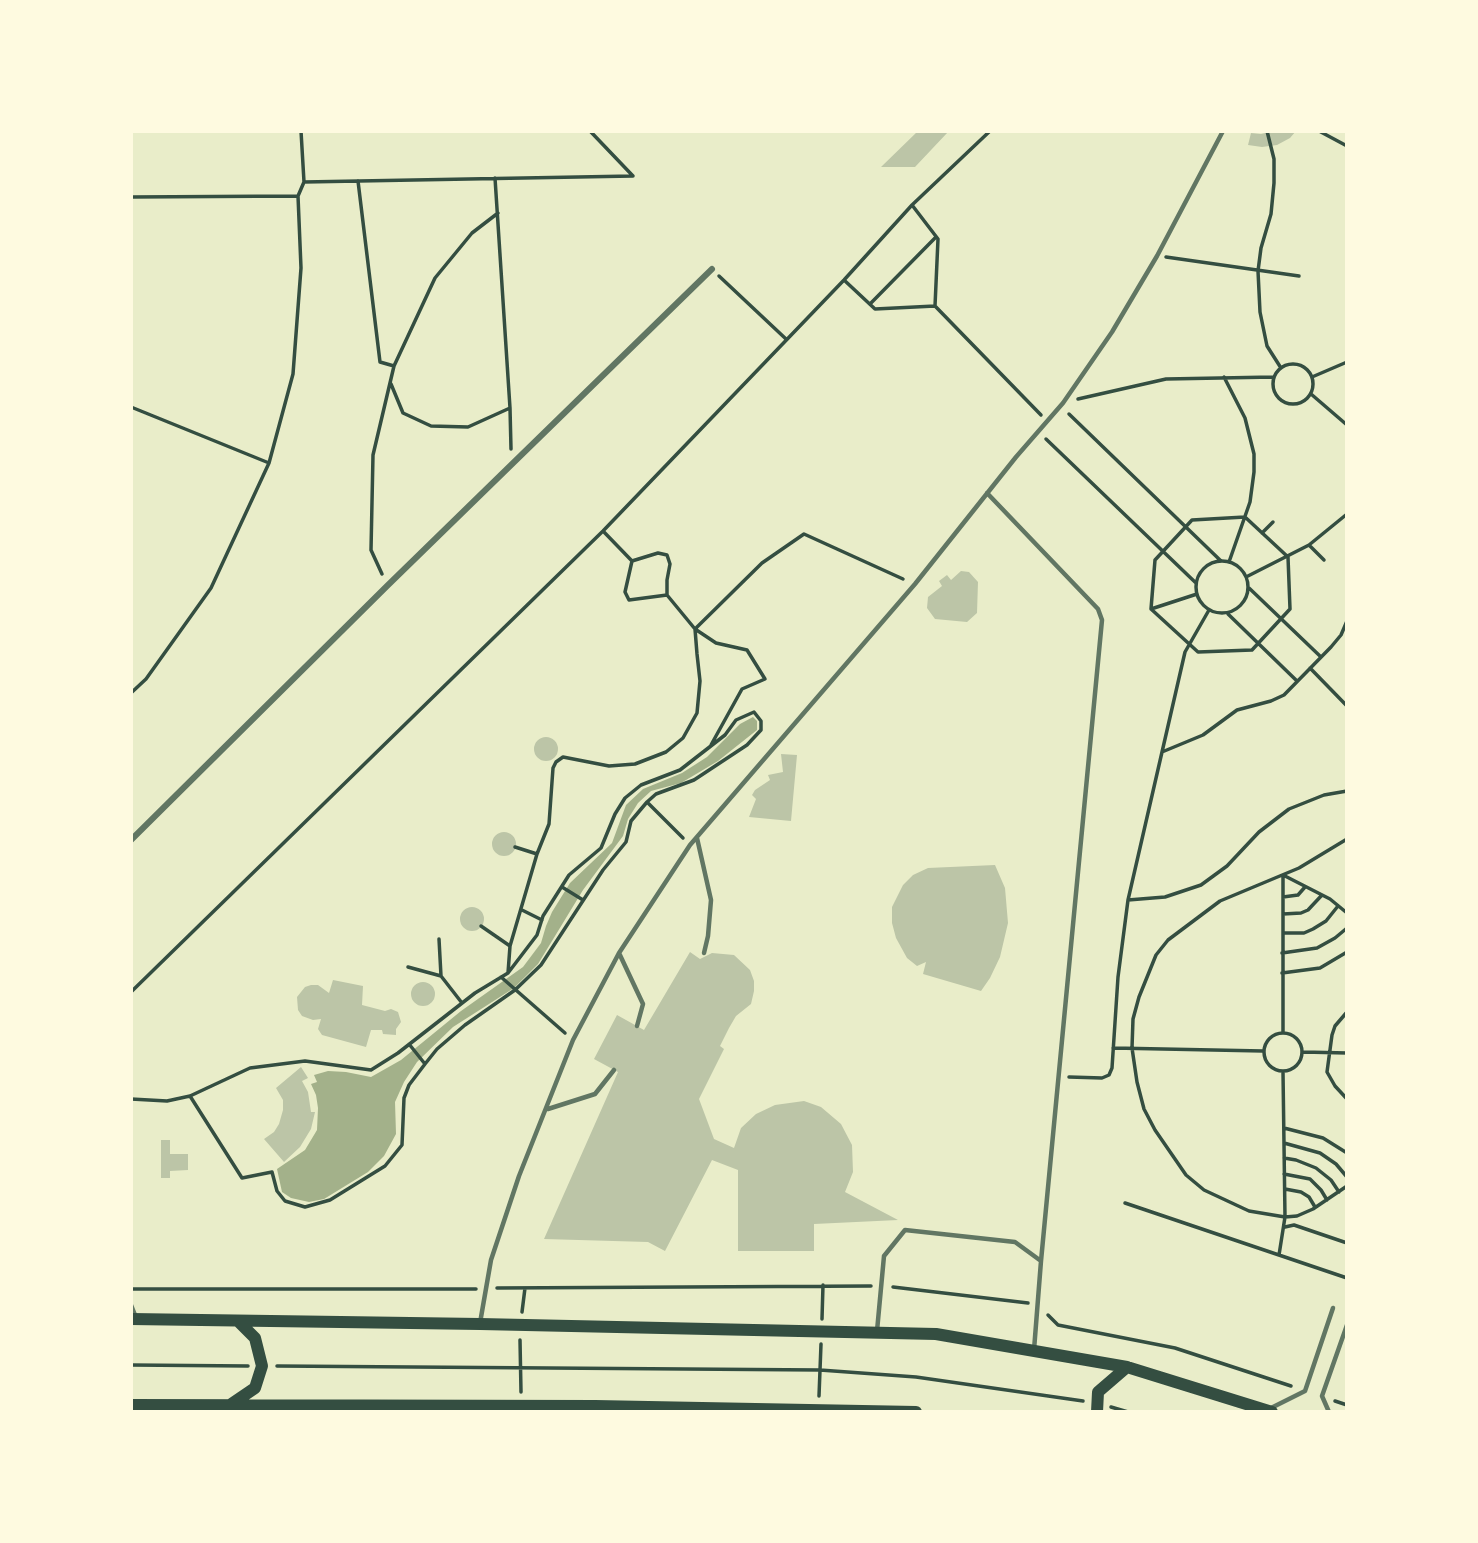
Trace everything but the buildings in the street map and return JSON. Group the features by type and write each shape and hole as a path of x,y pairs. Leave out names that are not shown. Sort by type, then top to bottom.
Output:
{"main road":[{"path":"134,1320 936,1334 1127,1367 1269,1411"},
{"path":"230,1406 255,1388 262,1366 254,1338 238,1321"},
{"path":"1096,1407 1098,1392 1127,1367"},
{"path":"131,1405 521,1406 916,1412"}],"street":[{"path":"131,841 387,586 712,269"}],"lane":[{"path":"480,1324 485,1289 519,1175 573,1040 619,953 690,845 915,584 987,493 1062,405 1112,332 1157,256 1223,131"},
{"path":"987,493 1098,609 1102,620 1036,1304 1034,1351"},
{"path":"697,837 711,900 705,953"},
{"path":"619,953 643,1004 638,1026"},
{"path":"547,1109 595,1094 614,1070"},
{"path":"877,1333 884,1256 905,1230 1015,1242 1041,1261"},
{"path":"131,1305 134,1320"},
{"path":"1269,1411 1305,1391 1333,1308"},
{"path":"1329,1412 1322,1396 1347,1325"}],"path":[{"path":"131,693 146,679 211,588 269,463 293,373 301,268 298,196 304,182 301,131"},
{"path":"304,182 634,176 590,131"},
{"path":"131,992 603,531 844,280 912,205 990,131"},
{"path":"1248,131 1261,131"},
{"path":"1267,131 1274,159 1274,183 1271,214 1258,271 1260,312 1267,346 1281,368"},
{"path":"1319,131 1347,146"},
{"path":"495,178 510,408 511,465"},
{"path":"358,181 380,362 394,366"},
{"path":"131,197 298,196"},
{"path":"912,205 938,239 935,306 1047,421"},
{"path":"387,586 371,550 373,455 394,366 435,278 472,233 498,213"},
{"path":"870,304 936,236"},
{"path":"1157,256 1299,275"},
{"path":"712,269 786,339"},
{"path":"844,280 875,309 935,306"},
{"path":"1312,377 1347,362"},
{"path":"1293,363 1302,366 1312,377 1311,394 1302,402 1295,405 1284,403 1275,393 1274,377 1281,368 1293,363"},
{"path":"1224,376 1245,418 1254,454 1253,488 1229,562"},
{"path":"1062,405 1166,379 1274,377"},
{"path":"391,382 403,413 432,426 468,427 510,408"},
{"path":"1311,394 1347,425"},
{"path":"1062,405 1221,561"},
{"path":"131,407 269,463"},
{"path":"1038,431 1196,583"},
{"path":"1246,577 1309,545 1347,514"},
{"path":"1245,517 1288,557 1290,609 1252,650 1198,652 1151,609 1155,560 1192,520 1245,517"},
{"path":"1262,533 1273,522"},
{"path":"603,531 632,561"},
{"path":"695,629 762,563 804,534 915,584"},
{"path":"1309,545 1324,560"},
{"path":"632,561 658,553 667,555 670,564 667,595 695,629 716,643 747,649 765,679 742,689 710,748"},
{"path":"632,561 625,592 629,600 667,595"},
{"path":"1249,587 1239,608 1227,613 1209,610 1201,603 1196,583 1199,574 1206,567 1221,561 1235,564 1246,577 1249,587 1321,657"},
{"path":"1151,609 1197,594"},
{"path":"1058,1076 1102,1078 1109,1075 1128,900 1185,652 1209,610"},
{"path":"1227,613 1297,681"},
{"path":"1162,752 1203,735 1237,710 1284,695 1341,635 1347,621"},
{"path":"508,973 510,946 537,854 549,824 556,762 563,757 609,766 635,764 666,752 683,738 697,713 700,681 695,629"},
{"path":"1310,668 1347,706"},
{"path":"131,1099 167,1101 190,1096 250,1068 305,1062 371,1070 508,973 537,935 542,920 569,875 601,848 625,798 641,785 680,770 725,735 736,720 754,712 761,721 761,730 747,745 694,780 656,794 646,802 631,821 626,842 583,900 541,965 515,990 465,1025 437,1049 409,1084 404,1098 402,1145 385,1166 330,1200 305,1207 285,1201 277,1191 272,1171 242,1178 190,1096"},
{"path":"1128,900 1165,897 1201,885 1227,866 1259,832 1289,809 1324,794 1347,791"},
{"path":"646,802 690,845"},
{"path":"1347,839 1283,876 1220,901 1168,940 1156,955 1139,997 1133,1019 1132,1048 1133,1067 1144,1109 1161,1140 1186,1175 1204,1190 1249,1211 1285,1217 1297,1216 1347,1186"},
{"path":"515,847 537,854"},
{"path":"1283,876 1306,886 1347,912"},
{"path":"1283,876 1283,1033"},
{"path":"1283,897 1298,895 1306,886"},
{"path":"562,887 583,900"},
{"path":"1283,914 1308,910 1322,895"},
{"path":"1283,933 1304,933 1313,929 1326,921 1339,906"},
{"path":"521,910 542,920"},
{"path":"481,926 510,946"},
{"path":"1282,953 1317,948 1347,928"},
{"path":"439,939 441,976 462,1003"},
{"path":"1282,973 1320,968 1347,952"},
{"path":"408,967 441,976"},
{"path":"501,977 573,1040"},
{"path":"1347,1013 1335,1026 1328,1052 1327,1072 1347,1099"},
{"path":"1283,1033 1297,1038 1303,1052 1297,1066 1283,1072 1269,1066 1263,1051 1269,1038 1283,1033"},
{"path":"409,1045 425,1064"},
{"path":"1113,1048 1263,1051"},
{"path":"1303,1052 1347,1053"},
{"path":"1279,1255 1285,1217 1283,1072"},
{"path":"1284,1128 1323,1138 1347,1153"},
{"path":"1284,1143 1320,1153 1336,1164 1347,1177"},
{"path":"1284,1158 1316,1168 1331,1180 1339,1192"},
{"path":"1284,1174 1310,1180 1327,1200"},
{"path":"1284,1189 1301,1192 1309,1197 1315,1207"},
{"path":"1125,1203 1347,1278"},
{"path":"1284,1227 1294,1225 1347,1243"},
{"path":"131,1289 881,1286 1036,1304 1058,1325 1175,1348 1305,1391"},
{"path":"521,1406 520,1325 524,1288"},
{"path":"131,1365 820,1370 916,1377 1128,1412"},
{"path":"1322,1396 1347,1405"}],"shaded area":[{"path":"753,717 757,721 757,730 718,761 681,783 651,791 638,803 628,819 623,836 583,890 538,964 514,988 453,1027 417,1062 395,1102 396,1134 384,1156 368,1172 324,1199 309,1202 291,1198 282,1192 277,1169 305,1150 317,1130 318,1108 311,1084 317,1082 314,1075 328,1071 371,1077 401,1060 461,1011 523,967 541,943 552,912 570,883 612,843 626,805 643,789 682,773 707,757 740,724"}]}
